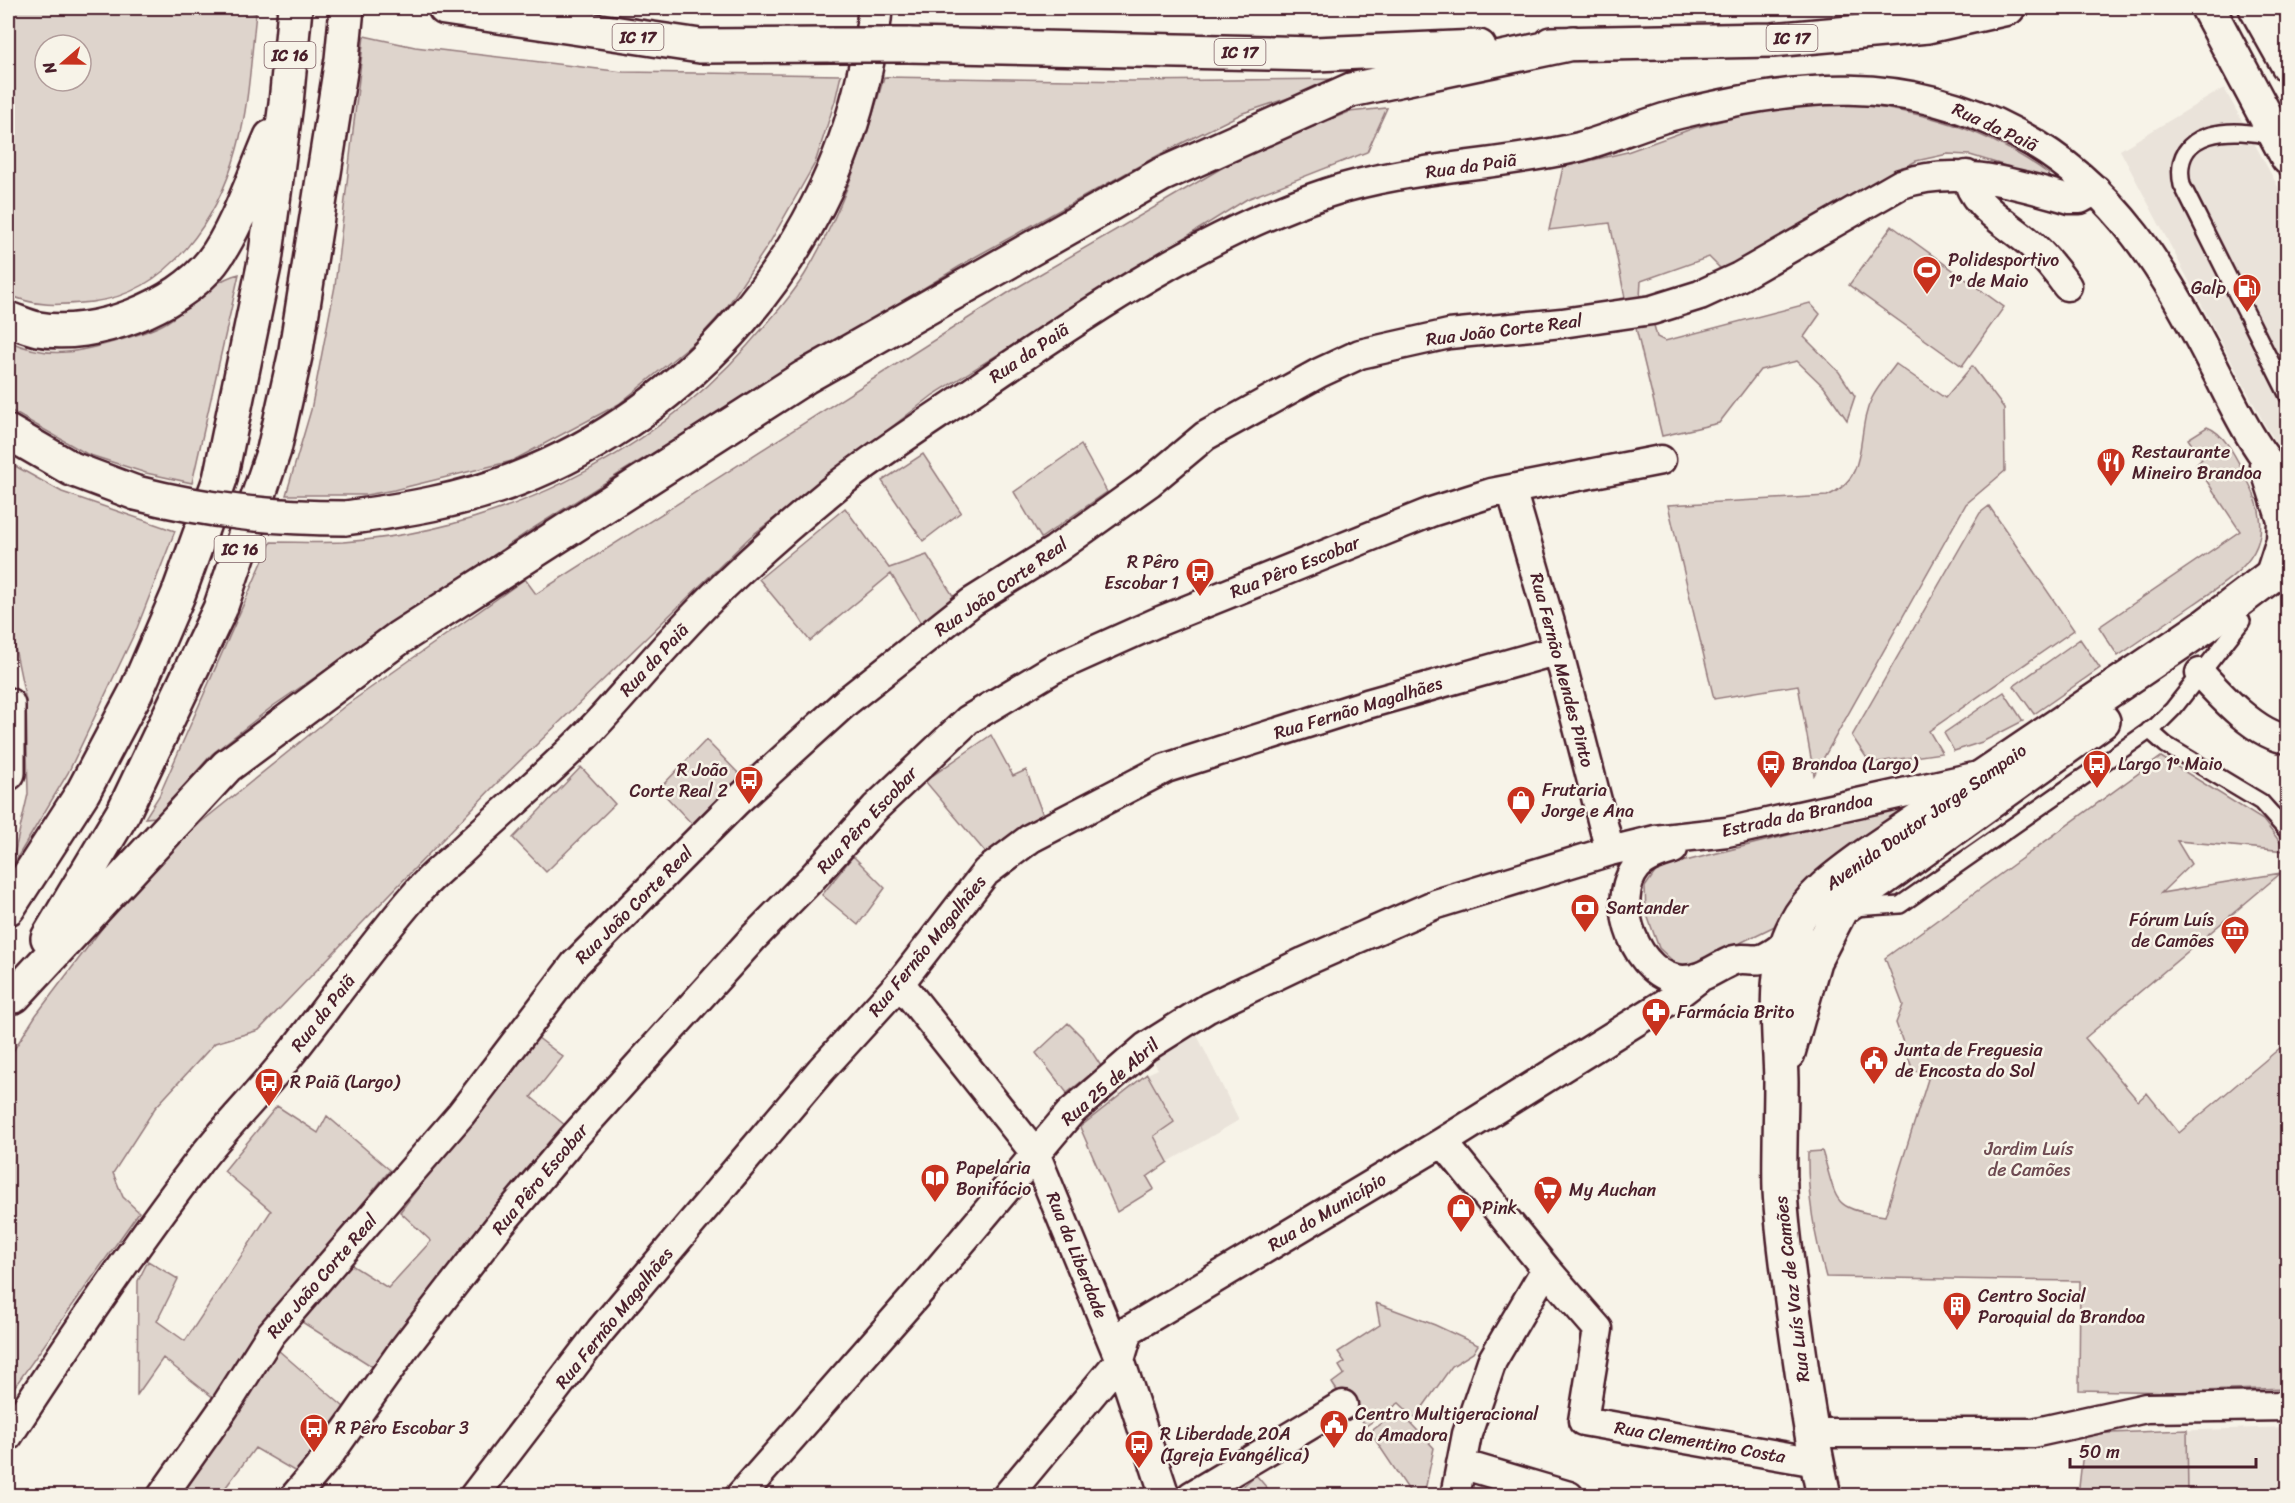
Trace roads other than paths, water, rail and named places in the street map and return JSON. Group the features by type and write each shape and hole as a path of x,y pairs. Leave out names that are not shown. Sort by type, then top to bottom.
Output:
{"main road":[{"name":"IC 16","path":"8,908 83,792 136,692 178,595 220,479 265,261 286,103 295,8"},
{"name":"IC 16","path":"11,1000 124,811 220,609 231,578 274,450 295,356 342,59 347,8"},
{"name":"IC 17","path":"445,8 700,46 908,45 1316,54 1573,43 1772,40 1928,26 2008,8"},
{"path":"8,432 72,469 136,493 187,506 283,518 345,518 421,507 467,496 518,479 567,456 613,430 655,401 696,366 761,296 789,256 820,202 857,108 875,25 875,8"},
{"path":"2208,8 2282,148"},
{"path":"2256,8 2288,65"},
{"path":"11,1000 226,766 399,638 805,377 1161,175 1351,90 1573,43"},
{"path":"8,319 38,329 74,330 134,316 164,302 189,284 212,262 233,224 286,103"},
{"name":"Avenida Doutor Jorge Sampaio","path":"1781,1081 1811,970 1841,909 2242,621 2281,577"},
{"name":"Avenida Doutor Jorge Sampaio","path":"1781,1081 1779,994 1788,942 1795,924 1812,900 1833,880 1982,775 2281,577"},
{"path":"8,705 8,773"},
{"name":"Rua Luís Vaz de Camões","path":"1781,1081 1780,1192 1784,1234 1813,1448 1824,1496"}],"street":[{"name":"Rua da Paiã","path":"8,1436 82,1323 201,1158 282,1065 418,890 589,732 717,592 839,485 910,433 1054,335 1218,240 1327,193 1393,177 1510,161 1568,150 1602,141 1673,115 1790,92 1833,87 1868,89 1949,104 2017,133 2062,161 2096,190 2127,222 2161,269 2261,457 2288,484"},
{"name":"Rua João Corte Real","path":"162,1496 224,1408 270,1334 460,1114 575,964 736,802 856,694 972,602 1055,550 1150,482 1205,436 1319,373 1360,354 1449,334 1562,323 1652,310 1700,295 1739,277 1901,184 1942,174 1967,175 2007,182 2070,199 2080,199 2096,190"},
{"path":"1967,175 1971,192 1979,201 2033,245 2067,286"},
{"path":"2261,457 2282,521 2281,577"},
{"name":"Rua Pêro Escobar","path":"295,1496 327,1458 403,1350 502,1222 566,1146 754,937 822,868 883,801 968,720 1053,669 1160,621 1431,512 1511,489 1661,460"},
{"name":"Rua Fernão Mendes Pinto","path":"1511,489 1558,650 1610,851"},
{"name":"Rua Fernão Magalhães","path":"474,1496 601,1330 821,1070 900,983 986,872 1031,838 1166,768 1367,704 1558,650"},
{"path":"2200,673 2226,702 2277,738 2288,739"},
{"name":"Estrada da Brandoa","path":"1610,851 1655,840 1727,832 1982,775"},
{"path":"1698,979 1674,979 1651,967 1635,939 1629,920 1626,893 1629,880 1645,860 1727,832"},
{"name":"Rua 25 de Abril","path":"740,1496 933,1276 1070,1113 1146,1047 1208,1008 1304,962 1436,904 1610,851"},
{"path":"1779,994 1760,959 1788,942 1814,920 1841,909"},
{"name":"Rua do Município","path":"1007,1496 1120,1360 1130,1330 1443,1142 1672,999 1698,979 1734,960 1746,957 1760,959"},
{"name":"Rua da Liberdade","path":"900,983 1035,1153 1120,1360 1165,1496"},
{"path":"1443,1142 1546,1269 1492,1361 1474,1408 1455,1496"},
{"name":"Rua Clementino Costa","path":"1546,1269 1598,1329 1584,1421 1813,1448 2033,1433 2146,1408 2288,1406"},
{"path":"1191,1496 1343,1405"},
{"path":"1461,1464 1569,1496"}],"lane":[{"path":"2282,148 2253,132 2227,131 2198,140 2181,158 2179,172 2182,185 2288,396"},
{"name":"Avenida Doutor Jorge Sampaio","path":"1841,909 1900,905 2150,730 2173,710 2242,621"},
{"path":"2150,730 2166,745 2261,802 2288,832"}],"place":[{"name":"Polidesportivo 1º de Maio","path":"1927,296"},
{"name":"Galp","path":"2247,314"},
{"name":"Restaurante Mineiro Brandoa","path":"2111,488"},
{"name":"R Pêro Escobar 1","path":"1200,598"},
{"name":"Brandoa (Largo)","path":"1771,790"},
{"name":"Largo 1º Maio","path":"2097,790"},
{"name":"R João Corte Real 2","path":"749,806"},
{"name":"Frutaria Jorge e Ana","path":"1521,826"},
{"name":"Santander","path":"1585,934"},
{"name":"Fórum Luís de Camões","path":"2235,956"},
{"name":"Farmácia Brito","path":"1656,1038"},
{"name":"Junta de Freguesia de Encosta do Sol","path":"1874,1086"},
{"name":"R Paiã (Largo)","path":"269,1108"},
{"name":"Papelaria Bonifácio","path":"935,1204"},
{"name":"My Auchan","path":"1548,1216"},
{"name":"Pink","path":"1461,1234"},
{"name":"Centro Social Paroquial da Brandoa","path":"1957,1332"},
{"name":"Centro Multigeracional da Amadora","path":"1334,1450"},
{"name":"R Pêro Escobar 3","path":"314,1454"},
{"name":"R Liberdade 20A (Igreja Evangélica)","path":"1139,1470"}],"park label":[{"name":"Jardim Luís de Camões","path":"2029,1159"}]}
